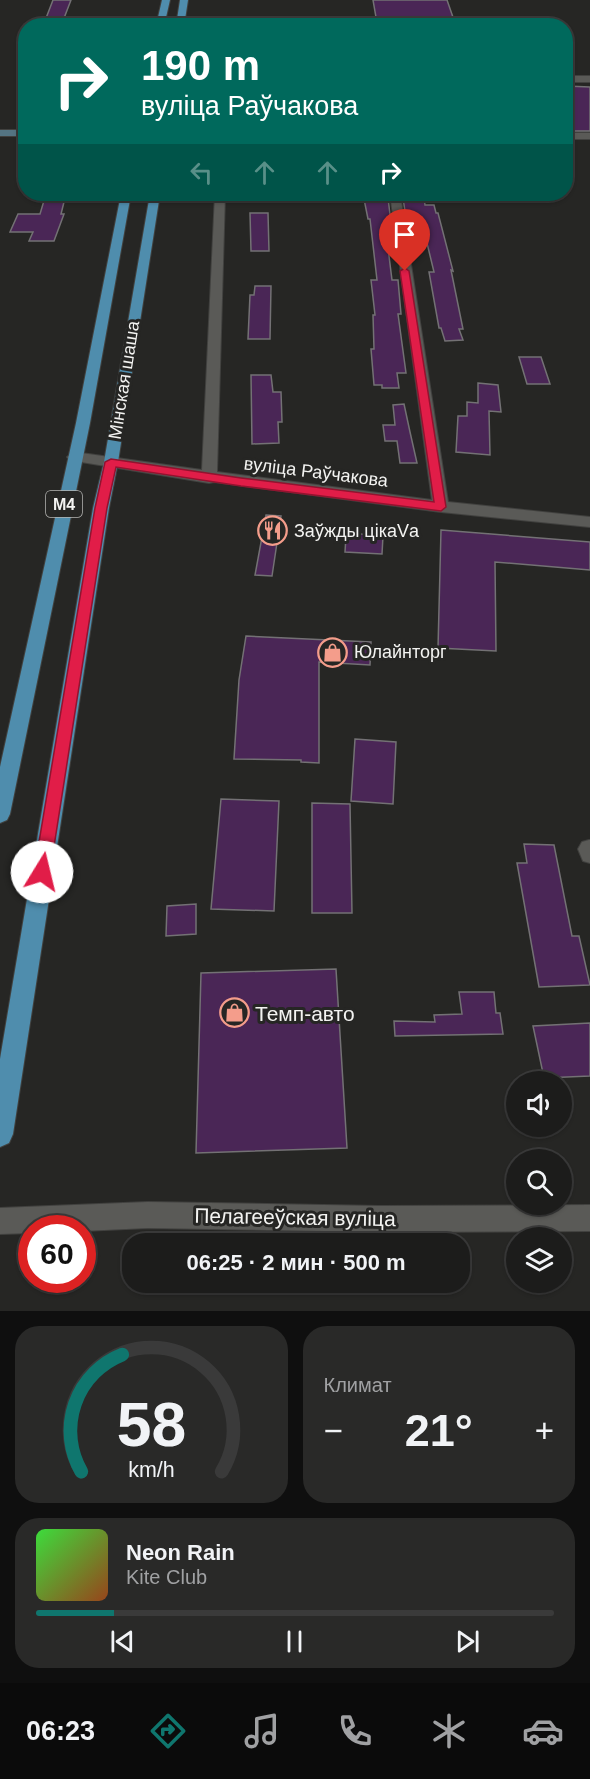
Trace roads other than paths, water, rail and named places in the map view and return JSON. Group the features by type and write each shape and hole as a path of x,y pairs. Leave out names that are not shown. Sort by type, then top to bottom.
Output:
{"main road":[{"path":"162,18 166,0"},
{"path":"181,18 184,0"},
{"path":"0,133 18,133"},
{"name":"Мінская шаша","path":"0,814 125,201"},
{"name":"Мінская шаша","path":"0,1134 99,519 111,462 154,201"}],"street":[{"path":"573,79 590,79"},
{"path":"573,136 590,136"},
{"path":"209,478 220,201"},
{"path":"395,201 441,507"},
{"name":"вуліца Раўчакова","path":"74,457 209,478 441,507 590,522"},
{"name":"Пелагееўская вуліца","path":"0,1221 148,1215 379,1219 590,1218"}],"place":[{"name":"Заўжды цікаVа","path":"273,531"},
{"name":"Юлайнторг","path":"333,652"},
{"name":"Темп-авто","path":"234,1013"}]}
